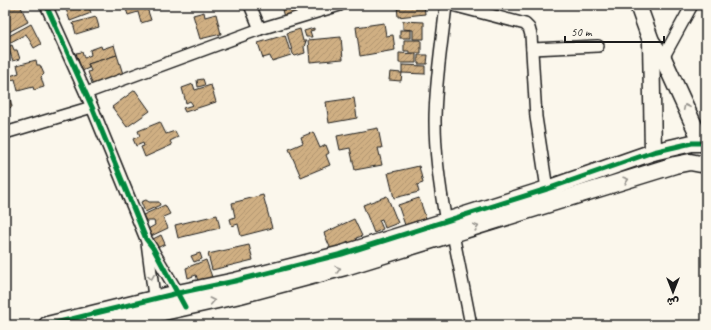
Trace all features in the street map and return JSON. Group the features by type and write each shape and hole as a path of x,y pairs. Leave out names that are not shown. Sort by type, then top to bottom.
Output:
{"street":[{"path":"46,5 92,107 146,240 186,307"},
{"path":"250,5 260,29"},
{"path":"86,93 260,29 340,5"},
{"path":"446,5 436,94 436,140 442,201 450,228 471,325"},
{"path":"452,5 525,24 529,28 532,49 536,117 547,189"},
{"path":"47,325 155,306 186,307 240,295 345,267 450,228 547,189 653,152 685,144 704,143 657,62 638,5"},
{"path":"653,152 657,62 692,5"},
{"path":"532,49 598,46"},
{"path":"5,133 92,107"},
{"path":"106,325 155,306 178,293 235,281 450,228 608,186 685,162 698,162 706,164"},
{"path":"604,170 608,186"},
{"path":"146,240 155,306"}],"building":[{"path":"5,5 20,5 28,22 5,34"},
{"path":"77,5 88,5 91,13 70,21 66,9"},
{"path":"139,5 146,5 151,20 141,23 138,12 128,15 126,9"},
{"path":"281,5 305,5 307,12 284,18"},
{"path":"397,5 424,5 425,14 398,17"},
{"path":"204,12 205,17 216,14 221,34 200,39 193,15"},
{"path":"96,17 99,27 76,34 73,23"},
{"path":"403,21 424,22 424,39 413,39 413,30 403,29"},
{"path":"384,23 386,36 393,35 395,50 360,56 356,27"},
{"path":"31,24 41,44 34,48 26,34 7,44 5,38"},
{"path":"314,28 314,30 310,31 312,37 306,37 304,31"},
{"path":"300,29 303,41 306,41 304,47 305,53 295,56 293,54 287,33"},
{"path":"400,30 411,30 411,38 400,38"},
{"path":"285,35 291,55 272,61 270,56 263,58 258,43"},
{"path":"341,37 343,59 310,62 308,40"},
{"path":"404,40 421,40 421,53 409,53 409,51 404,51"},
{"path":"12,45 14,50 17,50 20,59 13,61 8,47"},
{"path":"114,45 117,55 88,64 89,68 82,71 76,53 82,52 84,58 91,55 90,50 101,46 102,49"},
{"path":"399,53 416,54 416,63 399,63"},
{"path":"117,55 123,74 93,86 88,72 91,71 88,64"},
{"path":"418,55 428,55 427,64 418,64"},
{"path":"36,60 37,65 40,65 44,74 41,77 44,87 34,90 33,87 18,91 15,79 11,80 10,76 19,73 17,65"},
{"path":"402,65 425,66 425,74 402,73"},
{"path":"390,72 402,73 401,81 389,80"},
{"path":"203,79 205,85 198,87 197,80"},
{"path":"193,84 195,90 211,85 216,102 185,112 183,108 193,105 190,101 186,103 182,88"},
{"path":"135,90 150,111 127,127 112,107"},
{"path":"9,93 12,107 5,109 5,94"},
{"path":"354,98 357,118 329,123 326,102"},
{"path":"160,122 166,134 175,131 178,137 170,141 172,145 145,157 141,147 144,146 143,143 136,146 133,139 140,136 138,131"},
{"path":"378,128 382,148 378,148 382,165 355,170 350,148 340,150 337,136"},
{"path":"313,132 320,148 326,145 329,153 326,155 330,165 301,177 289,149 303,143 301,137"},
{"path":"419,166 423,183 417,185 419,192 394,198 388,173"},
{"path":"263,195 272,228 241,236 238,224 232,226 230,219 235,217 232,203"},
{"path":"387,196 398,223 385,228 382,219 379,220 383,229 374,233 363,205"},
{"path":"419,198 426,218 405,225 398,205"},
{"path":"146,200 149,202 159,202 160,205 145,212 141,202"},
{"path":"165,205 170,214 163,217 168,228 151,236 148,229 155,225 154,221 146,221 143,215"},
{"path":"217,215 220,228 178,238 175,225"},
{"path":"354,219 362,236 356,238 357,241 350,244 348,241 348,245 332,252 324,233"},
{"path":"161,235 165,244 157,248 153,239"},
{"path":"249,245 253,260 212,270 208,254"},
{"path":"200,253 202,259 194,262 191,256"},
{"path":"206,260 212,277 198,281 196,275 188,278 186,268"}],"cycle path":[{"path":"46,5 92,107 146,239 153,248 185,307"},
{"path":"47,325 178,293 235,281 342,254 547,189 653,152 692,143 706,143"}]}
